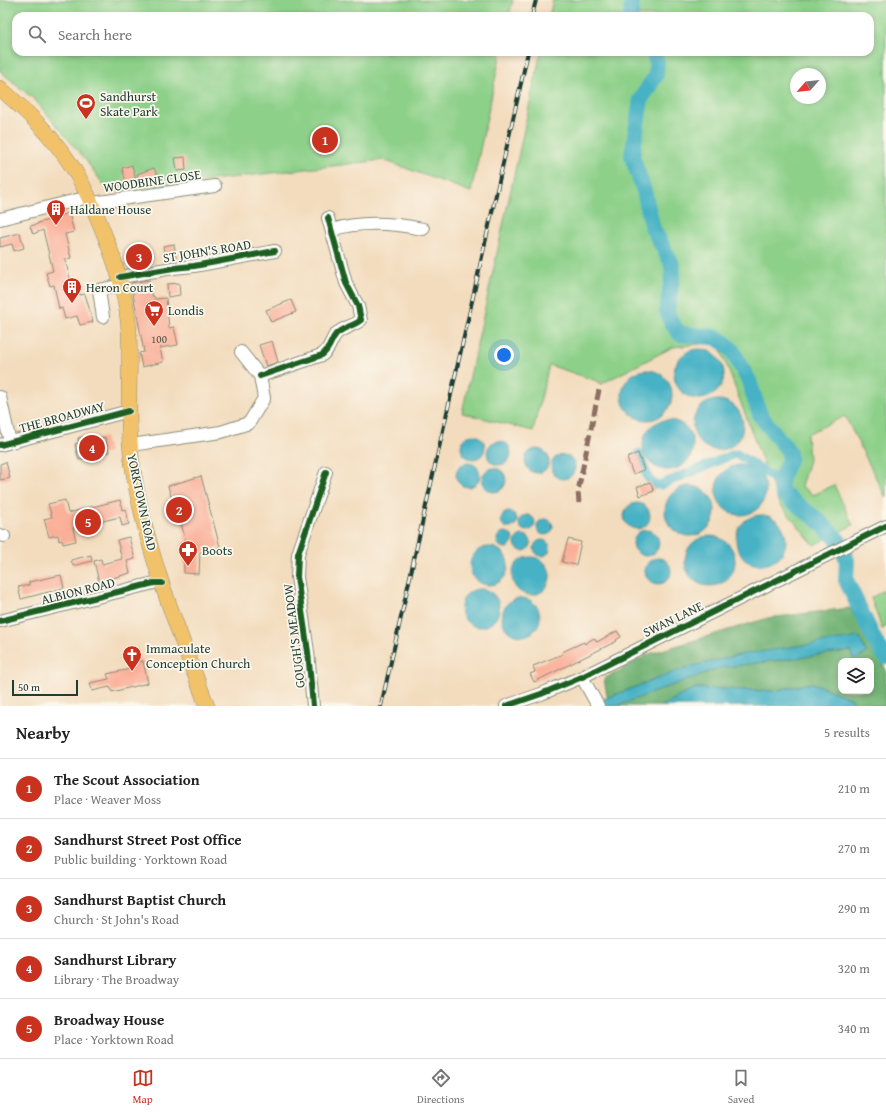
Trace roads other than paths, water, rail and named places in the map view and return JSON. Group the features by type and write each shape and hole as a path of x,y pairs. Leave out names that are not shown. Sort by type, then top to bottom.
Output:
{"main road":[{"name":"YORKTOWN ROAD","path":"0,88 51,137 75,171 91,200 109,246 120,281 127,313 129,331 130,445 145,526 162,583 207,706"}],"street":[{"name":"WOODBINE CLOSE","path":"0,219 91,200 215,186"},
{"path":"260,376 322,355 328,350 336,334 345,328 356,325 361,320 358,306 346,283 328,218"},
{"path":"332,230 346,225 372,223 399,224 423,229"},
{"name":"ST JOHN'S ROAD","path":"120,281 172,268 194,266 275,251"},
{"path":"104,317 99,290 120,281"},
{"path":"130,445 221,432 249,423 264,398 260,376 241,352"},
{"path":"0,397 5,443"},
{"name":"THE BROADWAY","path":"5,443 129,411"},
{"name":"GOUGH'S MEADOW","path":"313,706 308,652 297,577 298,554 326,472"},
{"name":"SWAN LANE","path":"506,706 541,694 582,677 847,544 886,526"},
{"name":"ALBION ROAD","path":"0,621 154,583 162,583"},
{"path":"582,677 598,706"}],"water":[{"path":"699,349 709,351 717,356 722,364 724,374 722,384 717,392 709,397 699,399 689,397 681,392 676,384 674,374 676,364 681,356 689,351"},
{"path":"642,370 652,370 665,377 672,390 672,400 665,413 652,420 642,420 633,416 626,409 622,400 622,390 626,381 633,374"},
{"path":"713,400 723,400 736,407 743,420 743,430 736,443 723,450 713,450 704,446 697,439 693,430 693,420 697,411 704,404"},
{"path":"663,420 673,420 686,427 693,440 693,450 686,463 673,470 663,470 654,466 647,459 643,450 643,440 647,431 654,424"},
{"path":"473,435 481,439 485,447 481,455 473,459 465,455 461,447 465,439"},
{"path":"499,441 504,442 510,448 510,458 504,464 499,465 494,464 488,458 487,453 488,448 494,442"},
{"path":"537,449 545,453 549,461 545,469 537,473 529,469 525,461 529,453"},
{"path":"563,455 571,459 575,467 571,475 563,479 555,475 551,467 555,459"},
{"path":"468,463 476,467 480,475 476,483 468,487 460,483 456,475 460,467"},
{"path":"736,465 746,465 759,472 766,485 766,495 759,508 746,515 736,515 727,511 720,504 716,495 716,485 720,476 727,469"},
{"path":"494,468 502,472 506,480 502,488 494,492 486,488 482,480 486,472"},
{"path":"685,486 695,486 708,493 715,506 715,516 708,529 695,536 685,536 676,532 669,525 665,516 665,506 669,497 676,490"},
{"path":"637,503 647,506 650,516 647,526 637,529 627,526 624,516 627,506"},
{"path":"506,512 512,512 517,517 515,526 512,528 506,528 501,523 501,517"},
{"path":"524,515 530,515 535,520 533,529 530,531 524,531 519,526 519,520"},
{"path":"756,515 766,515 779,522 786,535 786,545 779,558 766,565 756,565 747,561 740,554 736,545 736,535 740,526 747,519"},
{"path":"542,519 548,519 553,524 551,533 548,535 542,535 537,530 537,524"},
{"path":"646,530 656,533 659,543 656,553 646,556 636,553 633,543 636,533"},
{"path":"502,532 508,532 513,537 511,546 508,548 502,548 497,543 497,537"},
{"path":"520,535 526,535 531,540 529,549 526,551 520,551 515,546 515,540"},
{"path":"705,536 715,536 728,543 735,556 735,566 728,579 715,586 705,586 696,582 689,575 685,566 685,556 689,547 696,540"},
{"path":"539,540 545,540 550,545 548,554 545,556 539,556 534,551 534,545"},
{"path":"489,547 502,553 508,566 502,579 489,585 476,579 470,566 476,553"},
{"path":"531,557 544,563 550,576 544,589 531,595 518,589 512,576 518,563"},
{"path":"658,558 668,561 671,571 668,581 658,584 648,581 645,571 648,561"},
{"path":"480,589 493,595 499,608 493,621 480,627 467,621 461,608 467,595"},
{"path":"521,598 534,604 540,617 534,630 521,636 508,630 502,617 508,604"},
{"path":"859,637 867,653 858,658 853,658 850,651 719,668 617,706 604,706 601,700 685,668 738,655"},
{"path":"812,683 852,699 855,706 661,706 696,688 774,691"}],"waterway":[{"path":"631,12 632,0"},
{"path":"655,56 657,62 656,75 641,99 632,156 644,191 653,229 671,262 673,272 667,311 671,322 680,334 717,338 732,350 749,381 760,415 787,449 789,454 789,459 781,480 783,494 819,521 839,541 847,560 846,580 875,641 886,657"},
{"path":"639,453 648,478 654,484 660,485 737,454 780,482"}],"railway":[{"path":"533,12 536,0"},
{"path":"381,706 527,56"}],"place":[{"name":"Sandhurst Skate Park","path":"86,120"},
{"name":"The Scout Association","path":"325,140"},
{"name":"Haldane House","path":"56,226"},
{"name":"Sandhurst Baptist Church","path":"139,257"},
{"name":"Heron Court","path":"72,304"},
{"name":"Londis","path":"154,327"},
{"name":"Sandhurst Library","path":"92,448"},
{"name":"Sandhurst Street Post Office","path":"179,510"},
{"name":"Broadway House","path":"88,522"},
{"name":"Boots","path":"188,567"},
{"name":"Immaculate Conception Church","path":"132,672"}]}
